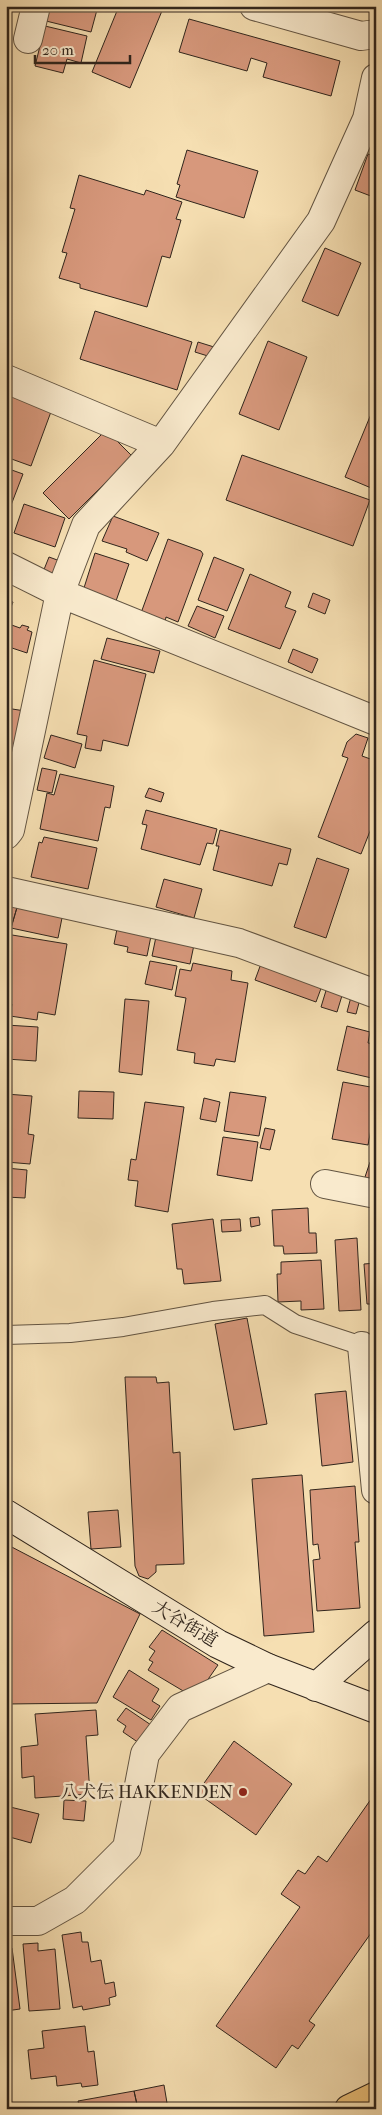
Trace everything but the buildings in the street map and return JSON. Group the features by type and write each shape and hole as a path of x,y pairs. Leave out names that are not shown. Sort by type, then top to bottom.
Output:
{"main road":[{"path":"349,2109 376,2096"}],"street":[{"path":"28,39 36,6"},
{"path":"254,6 361,36 376,34"},
{"path":"6,835 10,830 60,593 86,525 161,444 321,221 367,119 376,78"},
{"path":"6,379 161,444"},
{"path":"6,566 60,593 376,721"},
{"path":"6,891 239,942 376,994"},
{"path":"325,1184 376,1194"},
{"path":"369,1347 376,1490"},
{"name":"大谷街道","path":"6,1514 218,1644 268,1668 376,1709"},
{"path":"316,1687 376,1634"},
{"path":"6,1921 38,1921 75,1900 128,1848 145,1754 180,1708 268,1668"}],"lane":[{"path":"6,1335 70,1333 123,1327 213,1311 265,1305 295,1324 369,1347"}],"place":[{"name":"八犬伝 HAKKENDEN","path":"243,1792"}]}
